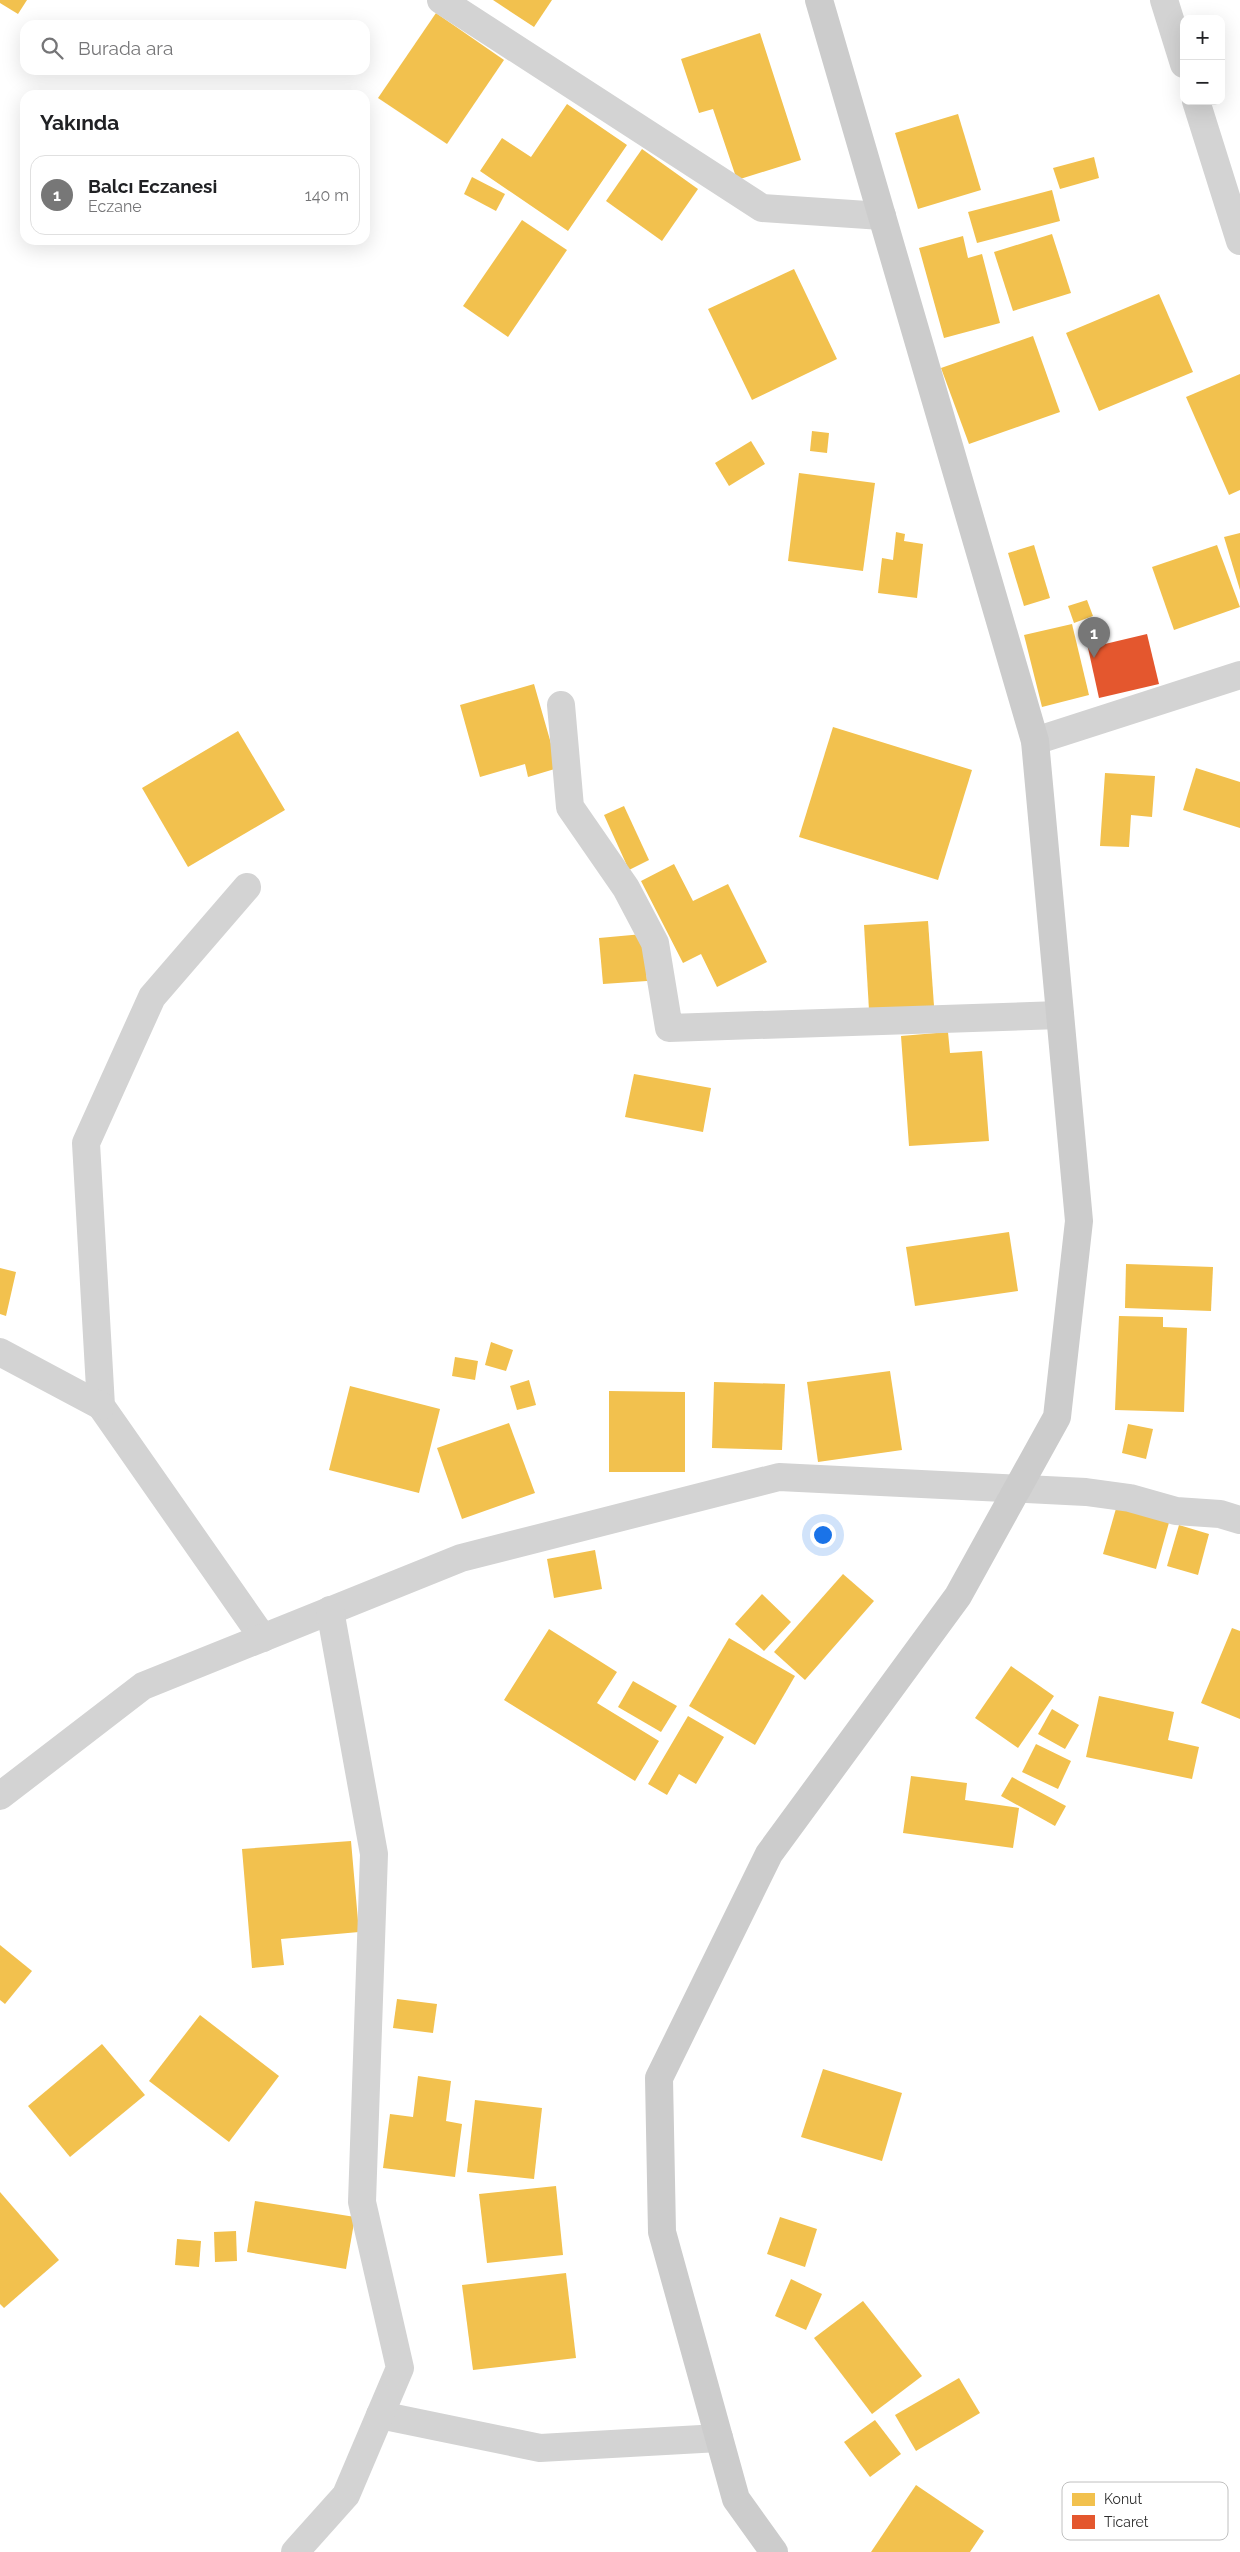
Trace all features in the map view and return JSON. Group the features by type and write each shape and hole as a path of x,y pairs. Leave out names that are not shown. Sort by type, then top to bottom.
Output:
{"main road":[{"path":"774,2552 736,2499 662,2232 659,2078 769,1854 958,1596 1058,1417 1079,1220 1035,741 819,0"}],"street":[{"path":"442,0 762,208 882,216"},
{"path":"1164,0 1183,60"},
{"path":"1197,105 1240,241"},
{"path":"1035,741 1240,676"},
{"path":"561,705 570,807 626,888 655,943 669,1028 1060,1015"},
{"path":"101,1406 86,1143 152,997 247,887"},
{"path":"0,1352 101,1406 263,1638"},
{"path":"0,1796 143,1686 461,1558 779,1477 1086,1492 1130,1498 1176,1511 1220,1514 1240,1520"},
{"path":"295,2552 346,2495 400,2368 362,2202 374,1854 330,1610"},
{"path":"380,2415 540,2448 719,2438"}],"building: Konut":[{"path":"0,0 27,0 18,14 0,3"},
{"path":"493,0 552,0 534,27"},
{"path":"436,13 504,60 447,144 378,98"},
{"path":"760,33 801,160 737,180 713,109 699,113 681,59"},
{"path":"567,104 627,145 568,231 480,171 502,138 531,157"},
{"path":"958,114 981,190 918,209 895,133"},
{"path":"642,149 698,189 662,241 606,201"},
{"path":"1094,157 1099,178 1060,189 1053,168"},
{"path":"472,177 505,194 496,211 464,194"},
{"path":"1052,190 1060,221 977,243 968,212"},
{"path":"522,220 567,250 508,337 463,306"},
{"path":"1052,234 1071,293 1013,311 994,252"},
{"path":"963,236 968,258 982,254 1000,323 944,338 919,248"},
{"path":"794,269 837,359 752,400 708,309"},
{"path":"1159,294 1193,372 1099,411 1066,333"},
{"path":"1033,336 1060,412 969,444 941,368"},
{"path":"1240,374 1240,490 1229,495 1186,397"},
{"path":"812,431 829,433 827,453 810,451"},
{"path":"751,441 765,464 729,486 715,463"},
{"path":"799,473 875,483 863,571 788,561"},
{"path":"896,532 905,534 904,541 923,544 917,598 878,593 882,558 893,560"},
{"path":"1240,533 1240,590 1224,537"},
{"path":"1034,545 1050,598 1024,606 1008,553"},
{"path":"1217,545 1240,607 1174,630 1152,567"},
{"path":"1087,600 1093,616 1074,623 1068,606"},
{"path":"1072,624 1089,695 1042,707 1024,635"},
{"path":"534,684 558,768 528,777 525,764 480,777 460,705"},
{"path":"833,727 972,770 938,880 799,837"},
{"path":"238,731 285,810 188,867 142,788"},
{"path":"1196,768 1240,782 1240,828 1183,810"},
{"path":"1105,773 1155,776 1152,817 1131,815 1129,847 1100,846"},
{"path":"624,806 649,860 629,870 604,815"},
{"path":"674,864 693,901 728,884 767,962 717,987 701,954 683,963 641,881"},
{"path":"928,921 934,1006 869,1010 864,925"},
{"path":"643,934 647,981 603,984 599,938"},
{"path":"948,1032 950,1053 982,1051 989,1141 909,1146 901,1036"},
{"path":"634,1074 711,1088 703,1132 625,1117"},
{"path":"1009,1232 1018,1291 915,1306 906,1247"},
{"path":"1126,1264 1213,1267 1211,1311 1125,1308"},
{"path":"0,1268 16,1272 6,1316 0,1314"},
{"path":"1119,1316 1163,1317 1163,1327 1187,1328 1184,1412 1115,1410"},
{"path":"491,1342 513,1350 506,1371 485,1365"},
{"path":"455,1357 478,1361 475,1380 452,1376"},
{"path":"890,1371 902,1450 818,1462 807,1382"},
{"path":"529,1380 536,1405 517,1410 510,1386"},
{"path":"714,1382 785,1384 782,1450 712,1448"},
{"path":"350,1386 440,1409 419,1493 329,1470"},
{"path":"609,1391 685,1392 685,1472 609,1472"},
{"path":"509,1423 535,1493 462,1519 437,1448"},
{"path":"1128,1424 1153,1429 1146,1459 1122,1453"},
{"path":"1117,1505 1170,1519 1156,1569 1103,1554"},
{"path":"1179,1525 1209,1534 1198,1575 1167,1566"},
{"path":"595,1550 602,1589 554,1598 547,1559"},
{"path":"843,1574 874,1601 805,1680 774,1652"},
{"path":"762,1594 791,1622 764,1651 735,1624"},
{"path":"1232,1628 1240,1631 1240,1719 1201,1703"},
{"path":"549,1629 617,1672 597,1703 659,1741 635,1781 504,1700"},
{"path":"729,1638 795,1676 755,1745 689,1706"},
{"path":"1011,1666 1054,1696 1018,1748 975,1718"},
{"path":"633,1681 677,1706 661,1732 618,1707"},
{"path":"1099,1696 1174,1712 1168,1740 1199,1747 1192,1779 1086,1757"},
{"path":"1052,1709 1079,1725 1065,1749 1038,1734"},
{"path":"688,1716 724,1737 696,1784 679,1774 667,1795 648,1784"},
{"path":"1036,1744 1071,1761 1058,1789 1022,1772"},
{"path":"911,1776 967,1783 965,1800 1019,1808 1013,1848 903,1833"},
{"path":"1012,1777 1066,1806 1055,1826 1001,1796"},
{"path":"351,1841 359,1932 281,1939 284,1965 252,1968 242,1849"},
{"path":"0,1945 32,1971 5,2004 0,2000"},
{"path":"397,1999 437,2004 433,2033 393,2028"},
{"path":"200,2015 279,2076 229,2142 149,2081"},
{"path":"102,2044 145,2095 70,2157 28,2106"},
{"path":"823,2069 902,2093 882,2161 801,2137"},
{"path":"418,2076 451,2081 446,2121 462,2124 455,2177 383,2168 390,2114 413,2117"},
{"path":"475,2100 542,2108 534,2179 467,2172"},
{"path":"556,2186 563,2255 487,2263 479,2194"},
{"path":"0,2192 59,2260 4,2308 0,2304"},
{"path":"255,2201 355,2217 346,2269 247,2252"},
{"path":"780,2217 817,2229 805,2267 767,2254"},
{"path":"236,2231 237,2261 215,2262 214,2232"},
{"path":"177,2239 201,2241 199,2267 175,2265"},
{"path":"566,2273 576,2358 473,2370 462,2285"},
{"path":"791,2279 822,2294 806,2330 775,2316"},
{"path":"863,2301 922,2376 872,2414 814,2338"},
{"path":"959,2378 980,2413 916,2451 895,2415"},
{"path":"875,2420 901,2454 870,2477 844,2442"},
{"path":"916,2485 984,2531 970,2552 871,2552"}],"building: Ticaret":[{"path":"1147,634 1159,684 1099,698 1088,648"}],"place":[{"name":"Balcı Eczanesi","path":"1094,658"}]}
